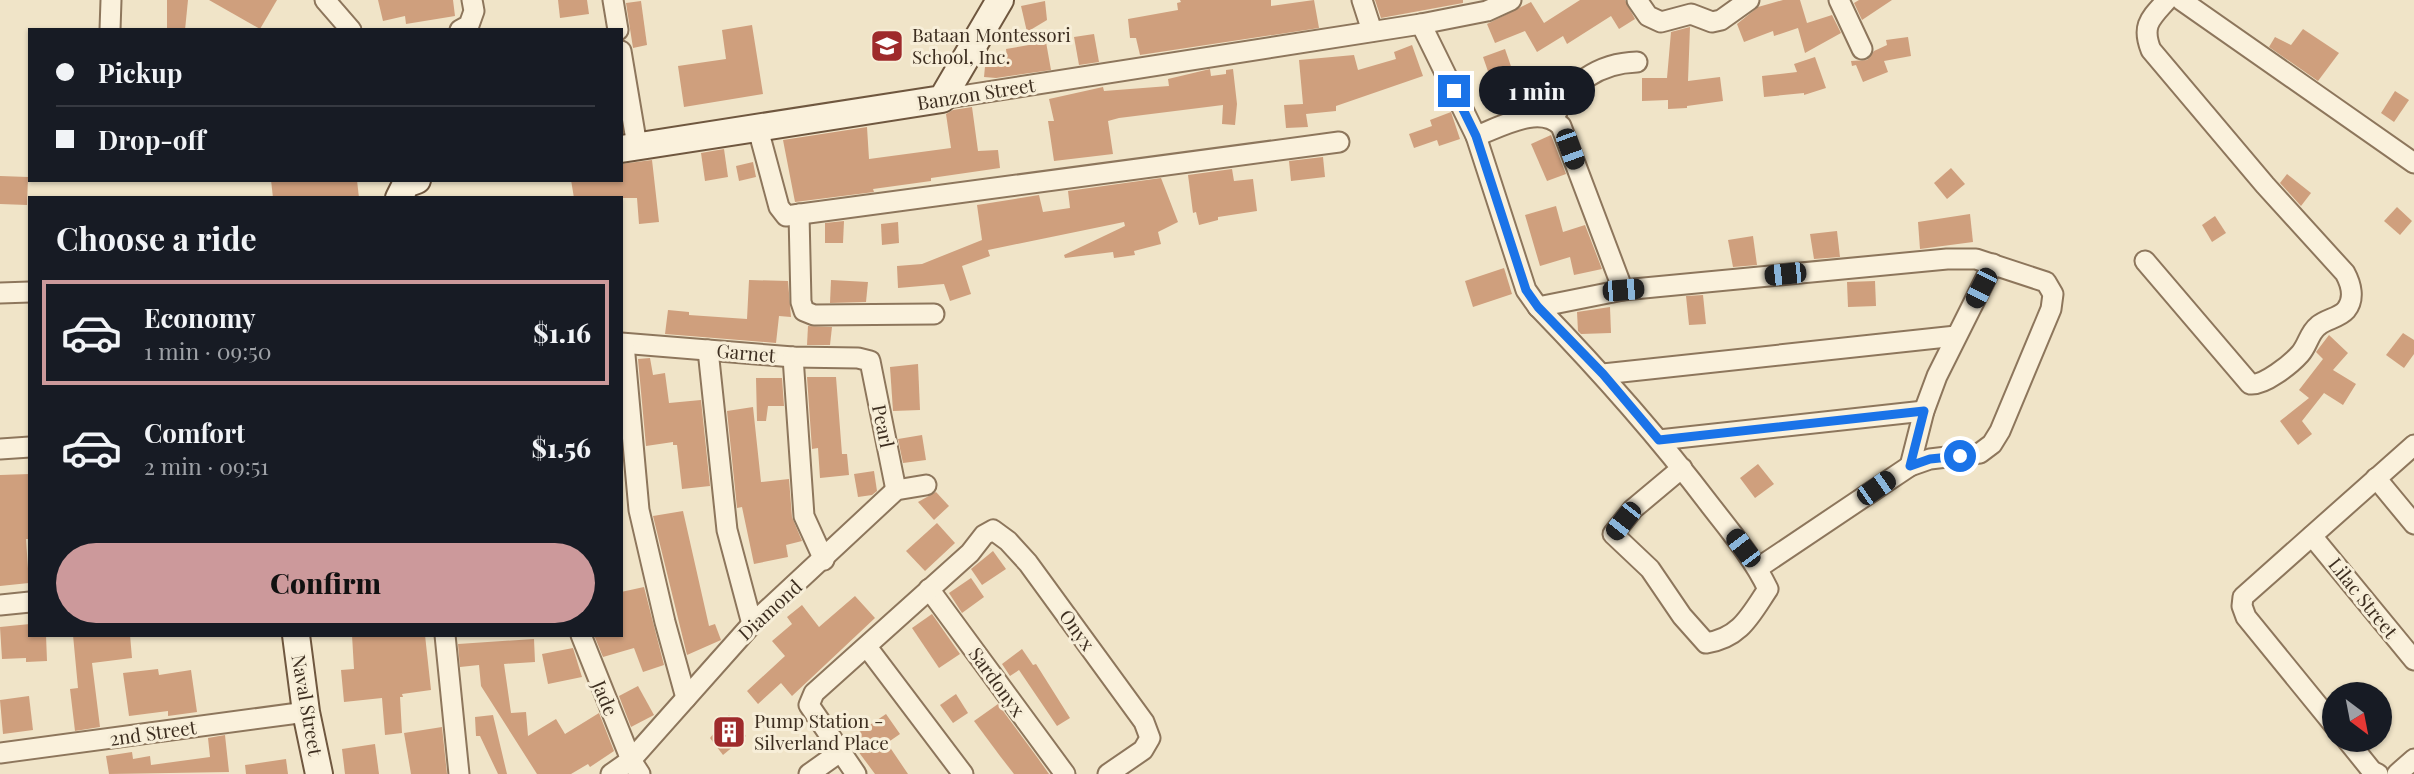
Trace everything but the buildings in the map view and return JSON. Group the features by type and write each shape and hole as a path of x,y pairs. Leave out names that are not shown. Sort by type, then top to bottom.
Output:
{"street":[{"path":"110,28 111,0"},
{"path":"326,0 349,28"},
{"path":"464,28 470,25 474,11 472,0"},
{"path":"613,0 618,28"},
{"path":"942,99 1000,0"},
{"path":"1362,0 1372,31"},
{"name":"Banzon Street","path":"629,148 758,130 1421,24 1487,11 1511,0"},
{"path":"1637,0 1648,16 1661,22 1691,14 1712,22 1721,20 1749,0"},
{"path":"1839,0 1862,49"},
{"path":"2145,261 2250,384 2262,381 2300,354 2316,327 2346,310 2352,290 2345,273 2264,185 2151,50 2145,36 2149,21 2167,0"},
{"path":"2181,0 2414,163"},
{"path":"1421,24 1476,136 1526,290 1538,307 1603,374 1682,468 1758,568 1768,589 1732,637 1706,643 1682,616 1650,569 1613,534 1633,509 1682,468"},
{"path":"1553,118 1569,92 1588,76 1609,65 1637,62"},
{"path":"623,75 629,148"},
{"path":"1476,136 1538,115 1553,118 1561,126 1623,290"},
{"path":"758,130 779,207 786,216 1339,142"},
{"path":"399,196 406,184 412,182"},
{"path":"799,214 801,302 804,311 814,315 934,314"},
{"path":"1538,307 1623,290 1947,259 1976,259 2046,282 2053,294 2051,309 2000,431 1992,444 1980,453 1930,459 1910,466 1758,568"},
{"path":"1910,466 1924,411 1956,336 1993,264"},
{"path":"0,293 28,292"},
{"path":"1603,374 1956,336"},
{"path":"623,343 639,510 686,698"},
{"name":"Garnet","path":"623,343 793,357 859,358 870,361"},
{"path":"708,350 727,530 752,624"},
{"path":"793,357 804,516 824,560"},
{"name":"Pearl","path":"870,361 896,490"},
{"path":"1659,440 1924,411"},
{"path":"2322,710 2246,617 2242,606 2244,597 2414,445"},
{"path":"0,449 28,447"},
{"path":"2376,478 2414,524"},
{"path":"896,490 926,485"},
{"name":"Diamond","path":"611,774 636,767 686,698 752,624 824,560 896,490"},
{"name":"Onyx","path":"929,589 970,553 984,535 993,530 1008,541 1028,563 1144,722 1150,738 1143,750 1108,774"},
{"name":"Lilac Street","path":"2312,536 2414,660"},
{"path":"856,774 809,705 814,693 929,589"},
{"name":"Sardonyx","path":"929,589 1065,774"},
{"path":"0,605 28,602"},
{"name":"Naval Street","path":"296,637 306,712 319,774"},
{"path":"445,637 459,774"},
{"name":"Jade","path":"582,637 636,767"},
{"path":"867,647 963,774"},
{"name":"2nd Street","path":"0,753 306,712"},
{"path":"809,774 840,752"},
{"path":"2357,752 2372,771 2378,774"},
{"path":"2397,774 2414,759"}],"place":[{"name":"Bataan Montessori School, Inc.","path":"887,46"},
{"name":"Pump Station - Silverland Place","path":"729,732"}],"route":[{"path":"1454,91 1476,136 1526,290 1538,307 1603,374 1659,440 1924,411 1910,466 1930,459 1960,456"}]}
